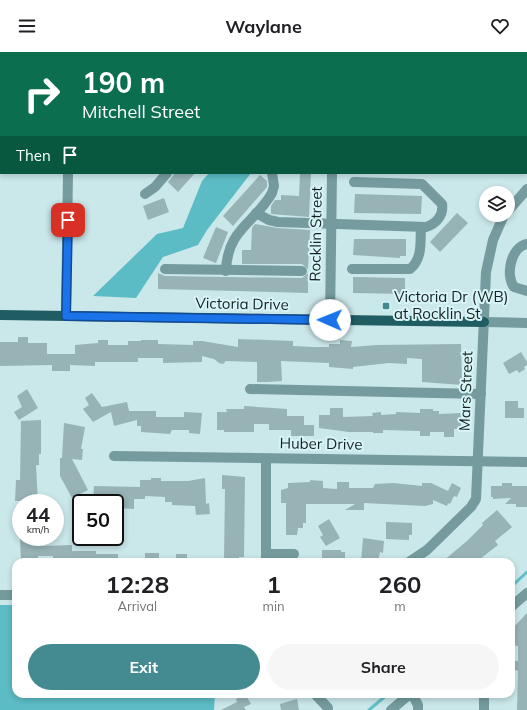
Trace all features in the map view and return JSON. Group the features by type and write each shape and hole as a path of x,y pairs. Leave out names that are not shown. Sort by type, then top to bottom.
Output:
{"main road":[{"name":"Victoria Drive","path":"0,315 484,322"}],"street":[{"path":"66,316 68,174"},
{"path":"145,194 155,187 166,174"},
{"path":"226,271 226,262 237,233 272,193 274,186 272,174"},
{"name":"Rocklin Street","path":"330,320 332,174"},
{"path":"256,213 274,222 421,227 435,223 440,216 442,207 424,186 419,183 354,182"},
{"path":"515,203 527,190"},
{"path":"484,322 486,272 493,240 501,222"},
{"path":"352,270 410,269 416,264 420,255 421,227"},
{"path":"527,244 522,245 515,252 510,274 510,279 514,287 527,291"},
{"path":"165,269 302,271"},
{"name":"Victoria Drive","path":"484,322 527,323"},
{"name":"Mars Street","path":"415,558 427,550 473,504 476,496 484,322"},
{"path":"250,389 481,394"},
{"name":"Huber Drive","path":"114,456 527,462"},
{"path":"266,459 266,558 294,554"},
{"path":"515,604 527,593"},
{"path":"0,595 12,595"},
{"path":"319,698 328,708"},
{"path":"391,710 406,698"},
{"path":"414,698 418,705 418,710"},
{"path":"484,698 484,710"}],"shaded area":[{"path":"208,174 250,174 207,230 198,245 163,257 136,298 93,296 157,234 183,228 202,181"},
{"path":"0,605 12,605 12,698 215,698 214,710 0,710"}],"building":[{"path":"174,174 194,174 178,192 168,182"},
{"path":"300,174 311,174 309,217 271,214 271,206 275,200 281,200 281,195 299,196"},
{"path":"260,175 267,181 267,187 233,226 223,216"},
{"path":"355,194 422,196 421,214 354,213"},
{"path":"164,198 169,212 148,220 143,206"},
{"path":"457,213 468,223 440,252 430,242"},
{"path":"255,224 278,228 310,230 308,269 302,264 242,264 242,250 251,250 252,228"},
{"path":"216,227 228,232 216,263 203,258"},
{"path":"354,239 406,239 406,256 400,256 400,258 353,255"},
{"path":"158,273 165,276 302,278 308,273 308,293 158,289"},
{"path":"353,277 405,278 405,294 353,293"},
{"path":"18,337 28,337 28,343 47,343 47,354 75,354 75,345 98,343 98,340 108,340 108,345 128,345 128,341 158,340 158,344 193,345 193,341 202,341 238,347 238,339 293,341 293,346 314,347 329,347 329,344 340,344 340,340 352,341 351,347 377,345 461,344 462,385 422,382 422,359 407,358 407,364 389,363 353,367 353,369 329,367 329,363 281,361 282,381 268,382 257,382 257,362 226,361 223,364 214,359 202,356 202,362 163,363 163,358 138,358 138,362 95,362 95,366 70,365 70,371 52,371 52,365 0,366 0,342 18,342"},
{"path":"521,352 527,362 527,365 524,367 525,369 519,373 517,370 509,374 503,363"},
{"path":"27,389 38,408 19,420 14,412 22,407 17,396"},
{"path":"92,393 102,407 127,402 129,411 156,411 156,417 184,417 184,412 202,413 200,434 189,433 189,430 172,430 170,434 141,432 141,426 137,426 137,420 114,426 111,412 93,422 83,409 89,405 85,398"},
{"path":"505,401 518,401 518,408 524,408 524,418 505,418"},
{"path":"244,406 287,409 287,416 304,416 304,425 314,425 314,436 291,436 291,430 269,430 269,424 254,424 254,432 224,432 224,430 217,430 217,412 227,412 226,409 244,409"},
{"path":"330,408 343,408 343,417 373,416 372,413 381,412 381,415 396,414 396,412 420,413 420,409 433,409 433,411 439,411 439,414 461,413 461,429 454,429 454,437 444,437 444,432 430,432 430,436 420,436 420,431 383,430 383,433 373,433 349,432 319,428 319,415 330,415"},
{"path":"41,420 41,454 39,454 39,465 36,465 38,494 15,494 16,480 20,480 21,421"},
{"path":"64,423 85,427 81,449 83,449 82,460 72,459 88,490 80,494 72,494 72,498 60,476 60,458 62,458"},
{"path":"222,475 245,477 244,557 224,558 225,489 222,489"},
{"path":"151,478 161,478 161,481 188,481 205,478 206,504 209,503 210,514 196,515 195,506 172,505 172,502 165,502 165,497 145,496 145,499 134,499 134,509 124,508 124,494 94,494 94,486 140,487 140,480 151,480"},
{"path":"310,480 323,481 323,488 337,489 337,482 349,482 349,488 373,488 375,484 393,483 422,486 422,483 431,483 448,491 452,483 461,488 457,497 454,496 450,504 448,503 447,506 433,500 433,504 425,506 364,503 364,510 345,510 355,504 306,504 306,523 303,523 303,528 298,528 297,535 286,535 286,503 281,503 281,490 288,488 288,483 310,482"},
{"path":"502,483 512,483 512,486 527,486 527,507 516,507 516,504 505,504 511,498 493,499 493,497 491,497 491,486 502,486"},
{"path":"497,510 512,527 495,541 498,545 481,558 447,558 468,540 483,525 482,523"},
{"path":"329,519 340,538 326,546 320,537 323,535 318,526"},
{"path":"386,522 412,523 412,535 409,535 409,540 386,539"},
{"path":"363,538 384,541 383,553 380,552 379,558 361,558"},
{"path":"72,545 72,551 96,551 96,554 118,554 118,558 53,558 53,556 38,556 38,558 21,558 20,546"},
{"path":"322,550 341,550 341,552 345,552 345,558 322,558"},
{"path":"145,553 159,553 159,558 145,558"},
{"path":"176,554 187,554 187,558 176,558"},
{"path":"527,613 527,710 517,710 518,671 515,670 515,661 518,661 518,646 515,646 515,626"},
{"path":"247,698 251,704 244,707 246,710 221,710 237,702 236,699"},
{"path":"297,699 299,710 281,710 280,704"}],"waterway":[{"path":"515,583 527,572"},
{"path":"369,710 383,698"}],"place":[{"name":"Victoria Dr (WB) at Rocklin St","path":"386,306"}],"route":[{"path":"68,220 66,316 330,320"}]}
